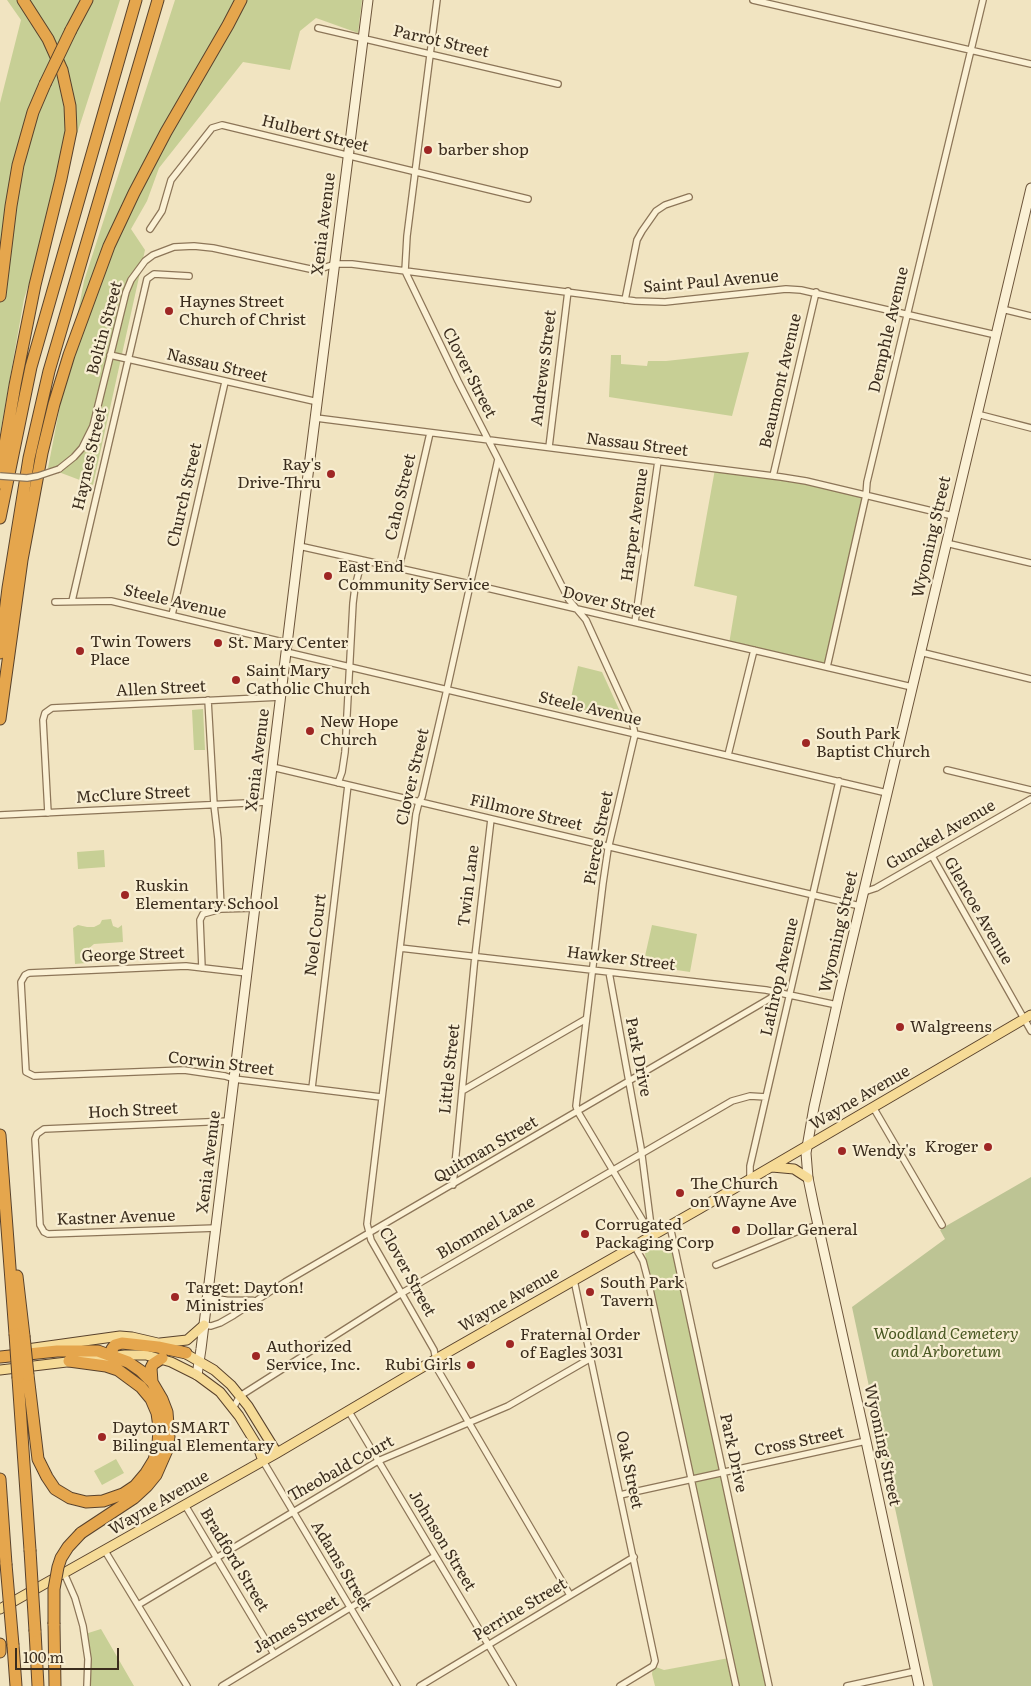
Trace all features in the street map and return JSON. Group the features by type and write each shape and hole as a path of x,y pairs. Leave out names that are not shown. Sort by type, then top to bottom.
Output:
{"highway":[{"path":"0,483 15,386 33,294 71,131 70,106 62,70 48,38 23,0"},
{"path":"0,296 18,165 33,112 44,84 87,0"},
{"path":"0,518 31,367 136,0"},
{"path":"0,653 8,588 29,458 49,371 158,0"},
{"path":"0,719 24,550 44,445 69,355 109,246 134,193 166,132 228,25 240,0"},
{"path":"0,1135 23,1376 38,1686"},
{"path":"118,1370 114,1363 112,1349 115,1344 158,1347 186,1353"},
{"path":"0,1355 98,1350 128,1362 152,1382 162,1399 169,1424 168,1443 156,1476 123,1506 81,1533 61,1558 54,1589 55,1686"},
{"path":"152,1382 151,1368 153,1364 162,1358"},
{"path":"23,1376 38,1459 47,1477 55,1489 70,1498 86,1502 103,1501 123,1494 135,1486 154,1460 158,1445 159,1427 157,1413 151,1399 142,1387 118,1370 106,1366 69,1361"},
{"path":"0,1478 16,1686"},
{"path":"0,1644 0,1651"}],"main road":[{"name":"Wayne Avenue","path":"0,1609 277,1453 436,1359 772,1167 1027,1017"},
{"path":"772,1167 794,1169 808,1178"},
{"path":"160,1343 174,1343 187,1340 204,1325"},
{"path":"0,1355 120,1336 160,1343 186,1353 222,1376 240,1396 277,1453"},
{"path":"0,1370 113,1356 137,1355 162,1358 197,1375 220,1392 233,1408 258,1447 262,1461"}],"street":[{"name":"Xenia Avenue","path":"197,1375 208,1299 254,908 368,0"},
{"name":"Clover Street","path":"437,0 407,236 405,270 498,459 447,690 422,797 416,814 366,1224 369,1234 434,1350 438,1370 570,1595"},
{"path":"753,0 766,1 1031,64"},
{"name":"Demphle Avenue","path":"827,667 866,495 867,482 982,0"},
{"name":"Parrot Street","path":"318,28 558,84"},
{"name":"Hulbert Street","path":"150,229 162,211 171,180 212,128 222,125 528,199"},
{"name":"Wyoming Street","path":"919,1686 808,1178 806,1164 807,1146 860,906 1002,309 1029,204 1031,188"},
{"path":"626,300 638,240 642,231 656,211 665,205 689,197"},
{"name":"Boltin Street","path":"0,476 26,478 38,476 59,468 74,457 88,438 98,409 126,292 131,280 145,261 163,250 174,246 194,246 310,269 323,268 335,264"},
{"name":"Saint Paul Avenue","path":"335,264 405,270 568,291 635,302 665,302 786,289 816,292 996,335"},
{"name":"Haynes Street","path":"72,601 147,279 154,274 189,276"},
{"name":"Andrews Street","path":"549,447 568,291"},
{"name":"Beaumont Avenue","path":"773,476 816,292"},
{"path":"1002,309 1031,316"},
{"name":"Nassau Street","path":"110,355 318,402"},
{"name":"Church Street","path":"172,615 226,382"},
{"path":"977,414 1031,428"},
{"name":"Nassau Street","path":"316,418 806,481 953,516"},
{"name":"Caho Street","path":"399,568 430,433"},
{"path":"498,459 569,600 586,620 632,721 635,734"},
{"name":"Harper Avenue","path":"635,622 658,462"},
{"path":"946,543 1031,563"},
{"name":"Dover Street","path":"299,546 912,687"},
{"path":"338,783 345,752 355,587 362,560"},
{"name":"Steele Avenue","path":"55,602 111,601 172,615 349,666 887,792"},
{"path":"728,755 754,650"},
{"path":"920,652 1031,679"},
{"name":"Allen Street","path":"48,813 43,720 45,713 52,708 281,697"},
{"path":"208,700 221,909"},
{"name":"Pierce Street","path":"578,1112 576,1106 603,883 609,847 635,734"},
{"name":"Fillmore Street","path":"272,767 860,906"},
{"path":"947,770 1031,790"},
{"name":"Lathrop Avenue","path":"754,1177 750,1176 750,1166 840,781"},
{"name":"Noel Court","path":"312,1088 348,785"},
{"name":"Gunckel Avenue","path":"864,892 876,888 1031,799"},
{"name":"McClure Street","path":"0,815 268,802"},
{"name":"Twin Lane","path":"475,956 491,819"},
{"name":"Glencoe Avenue","path":"932,856 1027,1017 1031,1031"},
{"path":"202,968 201,917 205,912 221,909 254,908"},
{"name":"Hawker Street","path":"400,948 781,992 837,1005"},
{"name":"Little Street","path":"453,1185 475,956"},
{"name":"George Street","path":"28,1073 25,1068 21,982 22,978 29,973 186,966 247,973"},
{"name":"Park Drive","path":"609,972 642,1154 652,1236"},
{"name":"Quitman Street","path":"204,1325 211,1326 220,1323 781,992"},
{"path":"462,1091 586,1019"},
{"name":"Corwin Street","path":"28,1073 34,1076 170,1070 382,1098"},
{"name":"Blommel Lane","path":"233,1408 240,1396 402,1293 732,1101 750,1096 766,1098"},
{"path":"873,1107 942,1226"},
{"path":"578,1112 652,1236"},
{"name":"Hoch Street","path":"48,1234 44,1232 40,1225 35,1139 38,1132 44,1129 229,1121"},
{"path":"716,1265 818,1225"},
{"name":"Park Drive","path":"670,1226 769,1686"},
{"name":"Kastner Avenue","path":"48,1234 216,1228"},
{"path":"634,1246 643,1261 648,1280 736,1686"},
{"name":"Oak Street","path":"574,1280 655,1660 653,1666 620,1686"},
{"path":"208,1299 242,1303 253,1302"},
{"name":"Theobald Court","path":"138,1605 378,1461 508,1406 591,1358"},
{"name":"Johnson Street","path":"348,1410 513,1686"},
{"name":"Cross Street","path":"620,1494 866,1441"},
{"name":"Adams Street","path":"262,1461 397,1686"},
{"name":"Bradford Street","path":"185,1505 274,1654"},
{"path":"105,1551 187,1686"},
{"name":"James Street","path":"222,1686 436,1556"},
{"name":"Perrine Street","path":"420,1686 634,1557"},
{"path":"64,1573 73,1592 83,1626 88,1659 87,1686"},
{"path":"848,1686 916,1671"}],"green space":[{"path":"7,0 120,0 24,299 0,434 0,103 21,20"},
{"path":"175,0 362,0 358,33 316,18 300,31 290,70 243,62 159,168 147,201 131,229 145,250 93,485 48,468 84,281"},
{"path":"749,352 732,416 609,397 611,355 621,355 621,364 647,366 648,361 666,361"},
{"path":"715,469 781,477 866,495 827,667 729,644 737,596 694,586"},
{"path":"578,666 602,672 623,718 569,707"},
{"path":"203,709 205,750 194,750 192,710"},
{"path":"104,850 105,867 78,869 77,852"},
{"path":"111,919 113,926 118,928 122,925 123,942 94,944 87,950 86,963 75,964 73,928 78,925 94,927 100,924 102,920"},
{"path":"652,925 697,934 690,972 643,965"},
{"name":"Woodland Cemetery and Arboretum","path":"1031,1177 1031,1686 933,1686 852,1307 945,1239 940,1230"},
{"path":"668,1240 669,1246 674,1248 769,1686 655,1686 652,1674 653,1666 664,1670 729,1658 643,1261 646,1259 646,1251"},
{"path":"116,1459 124,1473 102,1485 94,1471"},
{"path":"101,1629 134,1686 87,1686 85,1634"}],"place":[{"name":"barber shop","path":"428,150"},
{"name":"Haynes Street Church of Christ","path":"169,311"},
{"name":"Ray's Drive-Thru","path":"331,474"},
{"name":"East End Community Service","path":"328,576"},
{"name":"St. Mary Center","path":"218,643"},
{"name":"Twin Towers Place","path":"80,651"},
{"name":"Saint Mary Catholic Church","path":"236,680"},
{"name":"New Hope Church","path":"310,731"},
{"name":"South Park Baptist Church","path":"806,743"},
{"name":"Ruskin Elementary School","path":"125,895"},
{"name":"Walgreens","path":"900,1027"},
{"name":"Kroger","path":"988,1147"},
{"name":"Wendy's","path":"842,1151"},
{"name":"The Church on Wayne Ave","path":"680,1193"},
{"name":"Dollar General","path":"736,1230"},
{"name":"Corrugated Packaging Corp","path":"585,1234"},
{"name":"South Park Tavern","path":"590,1292"},
{"name":"Target: Dayton! Ministries","path":"175,1297"},
{"name":"Fraternal Order of Eagles 3031","path":"510,1344"},
{"name":"Authorized Service, Inc.","path":"256,1356"},
{"name":"Rubi Girls","path":"471,1365"},
{"name":"Dayton SMART Bilingual Elementary","path":"102,1437"}]}
